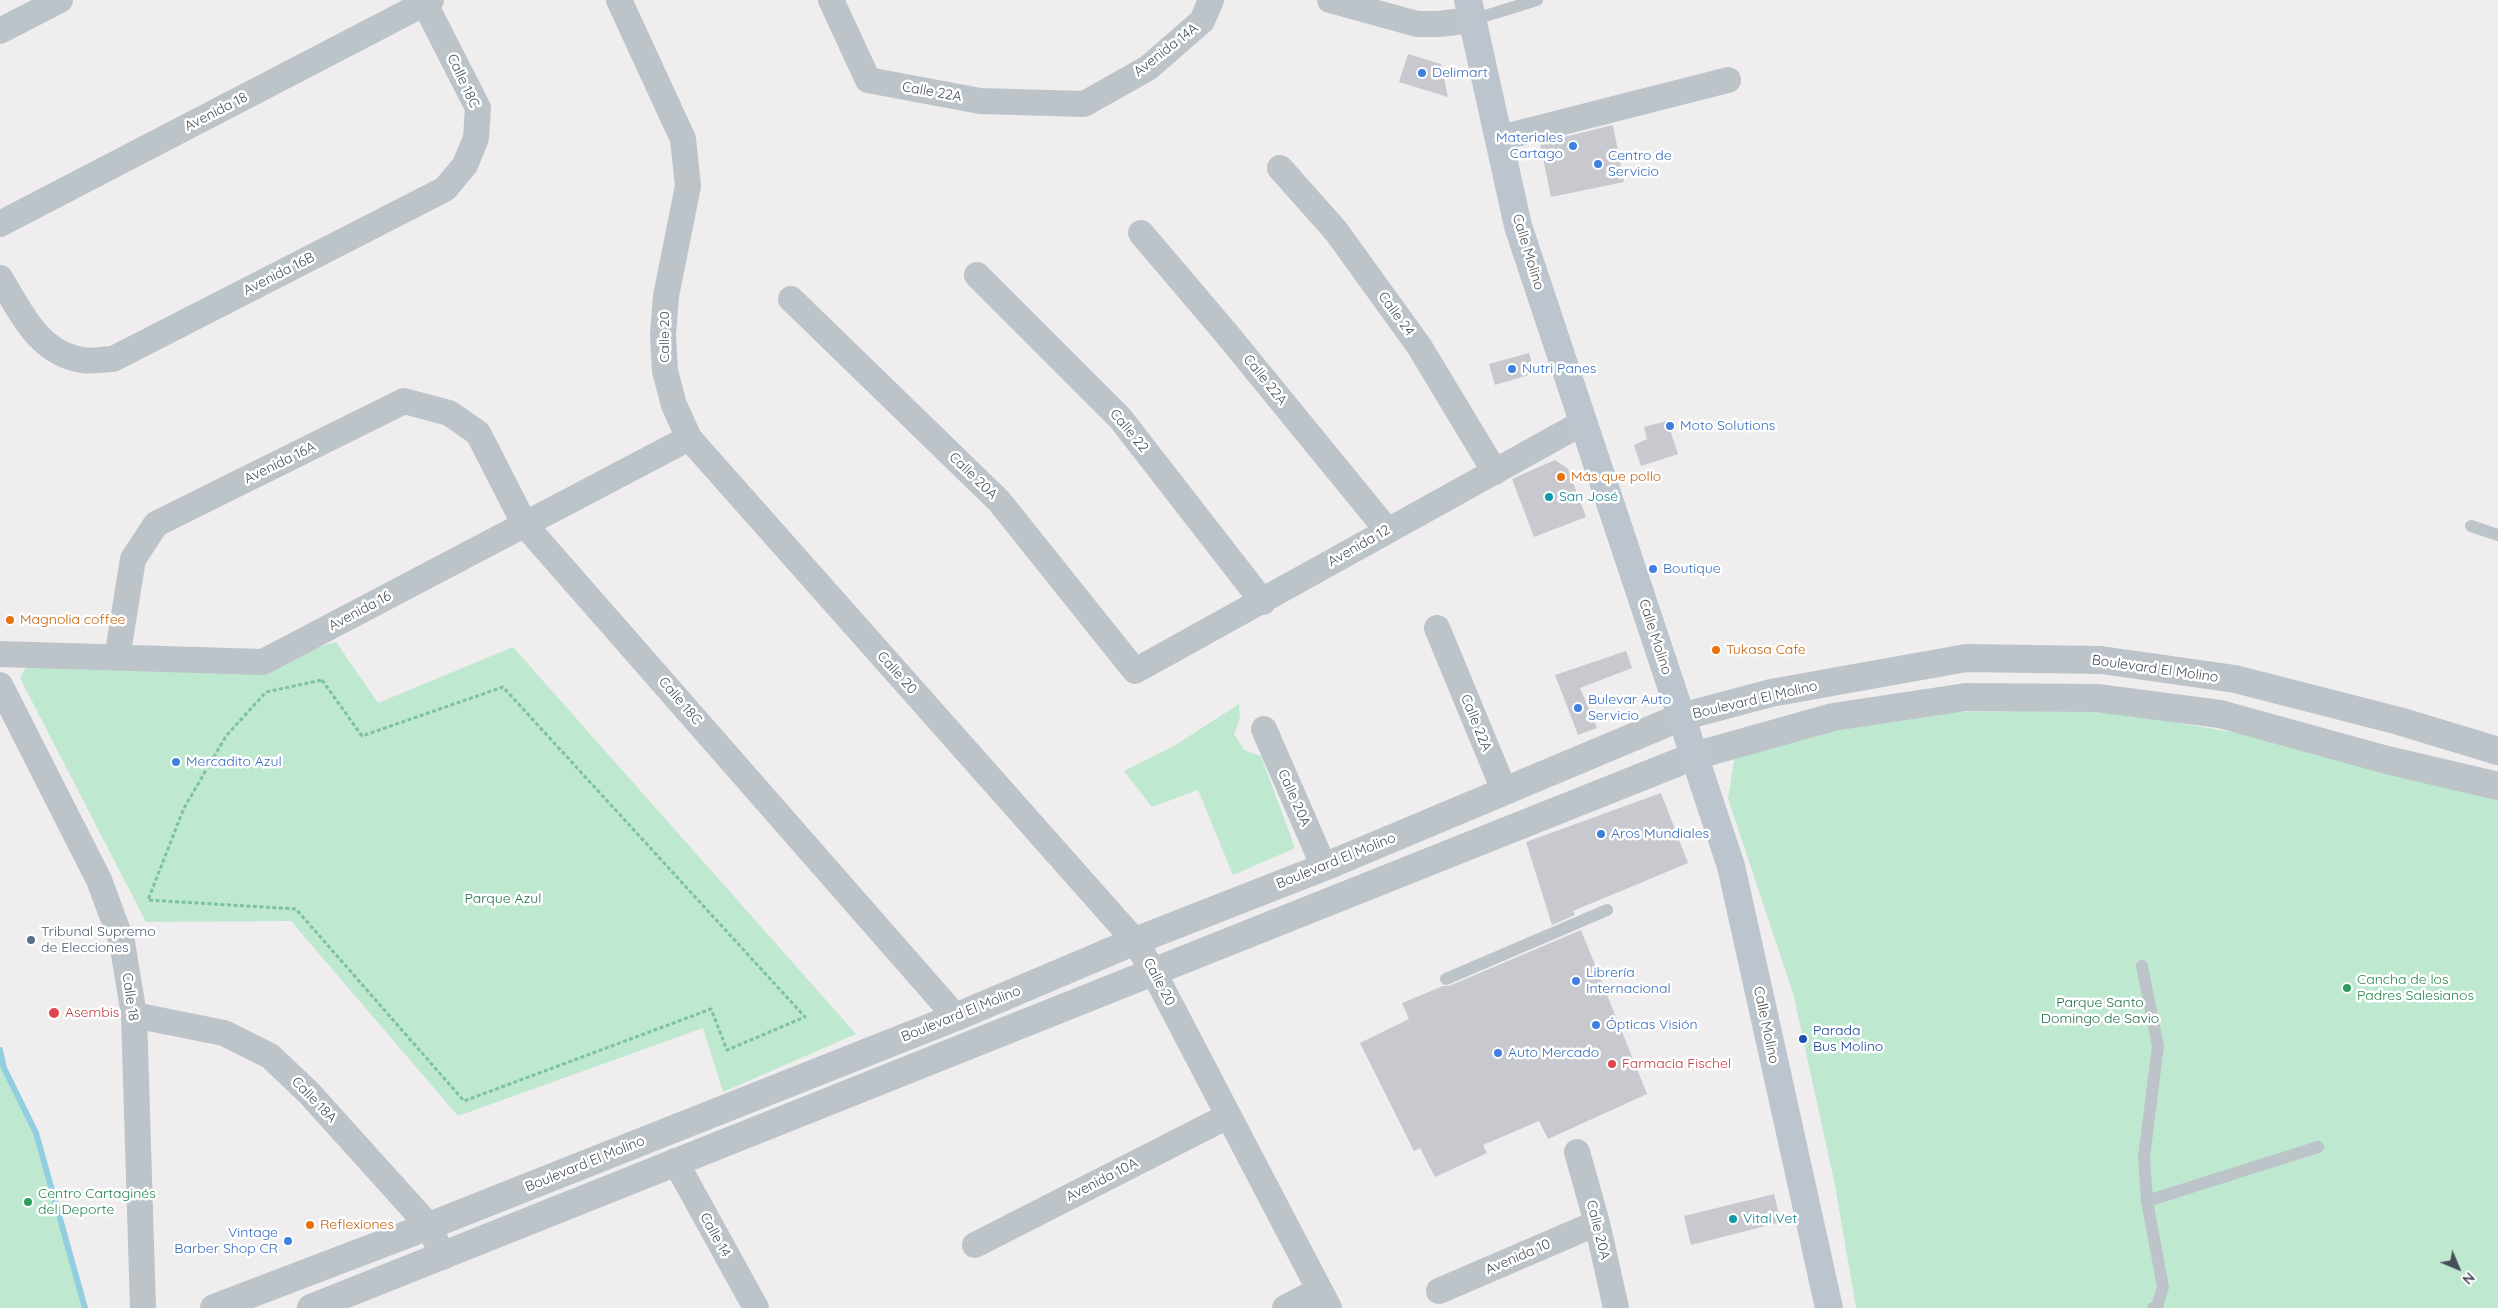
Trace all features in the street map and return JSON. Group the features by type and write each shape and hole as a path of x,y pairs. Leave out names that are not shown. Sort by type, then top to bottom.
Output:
{"main road":[{"name":"Calle Molino","path":"1470,10 1500,138 1518,226 1731,866 1829,1308"}],"street":[{"path":"0,31 60,0"},
{"name":"Calle 20","path":"620,0 683,139 688,186 666,296 663,336 665,371 674,405 689,438 1135,941 1154,973 1324,1299"},
{"name":"Calle 22A","path":"831,0 868,80 980,100 1084,104"},
{"name":"Avenida 14A","path":"1084,104 1148,68 1202,21 1211,0"},
{"path":"1330,0 1416,24 1440,24 1470,10"},
{"name":"Calle 18C","path":"427,1 478,108 476,138 465,166"},
{"name":"Avenida 18","path":"0,224 427,1"},
{"path":"1500,138 1728,80"},
{"name":"Avenida 16B","path":"0,278 33,331 54,350 82,360 113,359 445,189 465,166"},
{"name":"Calle 24","path":"1280,168 1336,231 1419,346 1495,472"},
{"name":"Calle 22A","path":"1141,233 1226,333 1387,530"},
{"name":"Calle 22","path":"977,275 1120,418 1263,602"},
{"name":"Calle 20A","path":"790,299 999,501 1135,671"},
{"name":"Calle 18C","path":"404,402 449,413 478,433 525,525 956,1017"},
{"name":"Avenida 16A","path":"117,658 133,558 156,524 404,402"},
{"name":"Avenida 12","path":"1135,671 1263,602 1387,530 1584,422"},
{"name":"Avenida 16","path":"0,654 263,662 689,438"},
{"name":"Calle 22A","path":"1437,628 1504,790"},
{"name":"Boulevard El Molino","path":"214,1308 429,1226 956,1017 1135,941 1324,867 1682,717 1771,694 1966,658 2101,660 2235,679 2399,721 2498,751"},
{"name":"Calle 18","path":"0,685 99,880 122,942 134,1015 143,1308"},
{"path":"1771,694 1781,731"},
{"path":"311,1308 443,1257 675,1161 1154,973 1694,756 1833,718 1966,697 2097,698 2220,714 2387,760 2498,786"},
{"path":"2355,751 2368,713"},
{"path":"2387,760 2399,721"},
{"name":"Calle 20A","path":"1264,729 1324,867"},
{"name":"Calle 18A","path":"134,1015 224,1033 270,1056 309,1093 429,1226 443,1257"},
{"name":"Avenida 10A","path":"975,1245 1228,1116"},
{"name":"Calle 20A","path":"1577,1152 1597,1223 1616,1308"},
{"name":"Calle 14","path":"675,1161 756,1308"},
{"name":"Avenida 10","path":"1439,1291 1597,1223"},
{"path":"1285,1308 1324,1299"}],"lane":[{"path":"1470,10 1538,0"},
{"path":"2471,526 2498,535"},
{"path":"1446,979 1607,910"},
{"path":"2142,966 2158,1046 2144,1157 2147,1201 2163,1286 2157,1307 2153,1308"},
{"path":"2147,1201 2318,1147"}],"path":[{"path":"322,680 362,736 503,687 805,1017 727,1050 711,1010 464,1101 296,909 148,900 184,808 226,736 266,692 322,680"}],"green space":[{"name":"Parque Azul","path":"336,642 378,703 513,647 856,1034 723,1092 703,1028 458,1116 291,921 146,922 20,678 29,662 263,662"},
{"path":"1239,704 1240,719 1234,734 1244,750 1261,756 1295,848 1233,875 1198,790 1152,807 1124,771 1174,746"},
{"name":"Parque Santo Domingo de Savio","path":"2101,710 2261,737 2498,798 2498,1308 1856,1308 1835,1185 1793,993 1728,799 1735,754 1803,734 1948,712"},
{"name":"Centro Cartaginés del Deporte","path":"0,1060 36,1133 85,1308 0,1308"}],"building":[{"name":"Delimart","path":"1408,54 1441,64 1448,97 1399,82"},
{"path":"1613,125 1624,182 1551,197 1540,143"},
{"name":"Nutri Panes","path":"1529,353 1535,373 1495,385 1489,364"},
{"path":"1667,421 1678,454 1641,466 1634,445 1647,439 1644,427"},
{"name":"San José","path":"1555,460 1568,469 1586,517 1534,537 1512,479"},
{"name":"Bulevar Auto Servicio","path":"1626,651 1632,668 1580,688 1597,728 1578,735 1555,675"},
{"path":"1661,793 1688,863 1573,911 1575,915 1552,925 1526,842"},
{"name":"Auto Mercado","path":"1581,930 1647,1094 1548,1139 1539,1121 1483,1145 1487,1153 1435,1177 1420,1148 1414,1151 1360,1043 1409,1019 1402,1003 1443,986 1449,986"},
{"name":"Vital Vet","path":"1774,1194 1781,1222 1691,1245 1684,1216"}],"waterway":[{"path":"0,1050 4,1068 36,1133 85,1308"}],"place":[{"name":"Delimart","path":"1422,73"},
{"name":"Materiales Cartago","path":"1573,146"},
{"name":"Centro de Servicio","path":"1598,164"},
{"name":"Nutri Panes","path":"1512,369"},
{"name":"Moto Solutions","path":"1670,426"},
{"name":"Más que pollo","path":"1561,477"},
{"name":"San José","path":"1549,497"},
{"name":"Boutique","path":"1653,569"},
{"name":"Magnolia coffee","path":"10,620"},
{"name":"Tukasa Cafe","path":"1716,650"},
{"name":"Bulevar Auto Servicio","path":"1578,708"},
{"name":"Mercadito Azul","path":"176,762"},
{"name":"Aros Mundiales","path":"1601,834"},
{"name":"Tribunal Supremo de Elecciones","path":"31,940"},
{"name":"Librería Internacional","path":"1576,981"},
{"name":"Cancha de los Padres Salesianos","path":"2347,988"},
{"name":"Asembis","path":"54,1013"},
{"name":"Ópticas Visión","path":"1596,1025"},
{"name":"Parada Bus Molino","path":"1803,1039"},
{"name":"Auto Mercado","path":"1498,1053"},
{"name":"Farmacia Fischel","path":"1612,1064"},
{"name":"Centro Cartaginés del Deporte","path":"28,1202"},
{"name":"Vital Vet","path":"1733,1219"},
{"name":"Reflexiones","path":"310,1225"},
{"name":"Vintage Barber Shop CR","path":"288,1241"}]}
